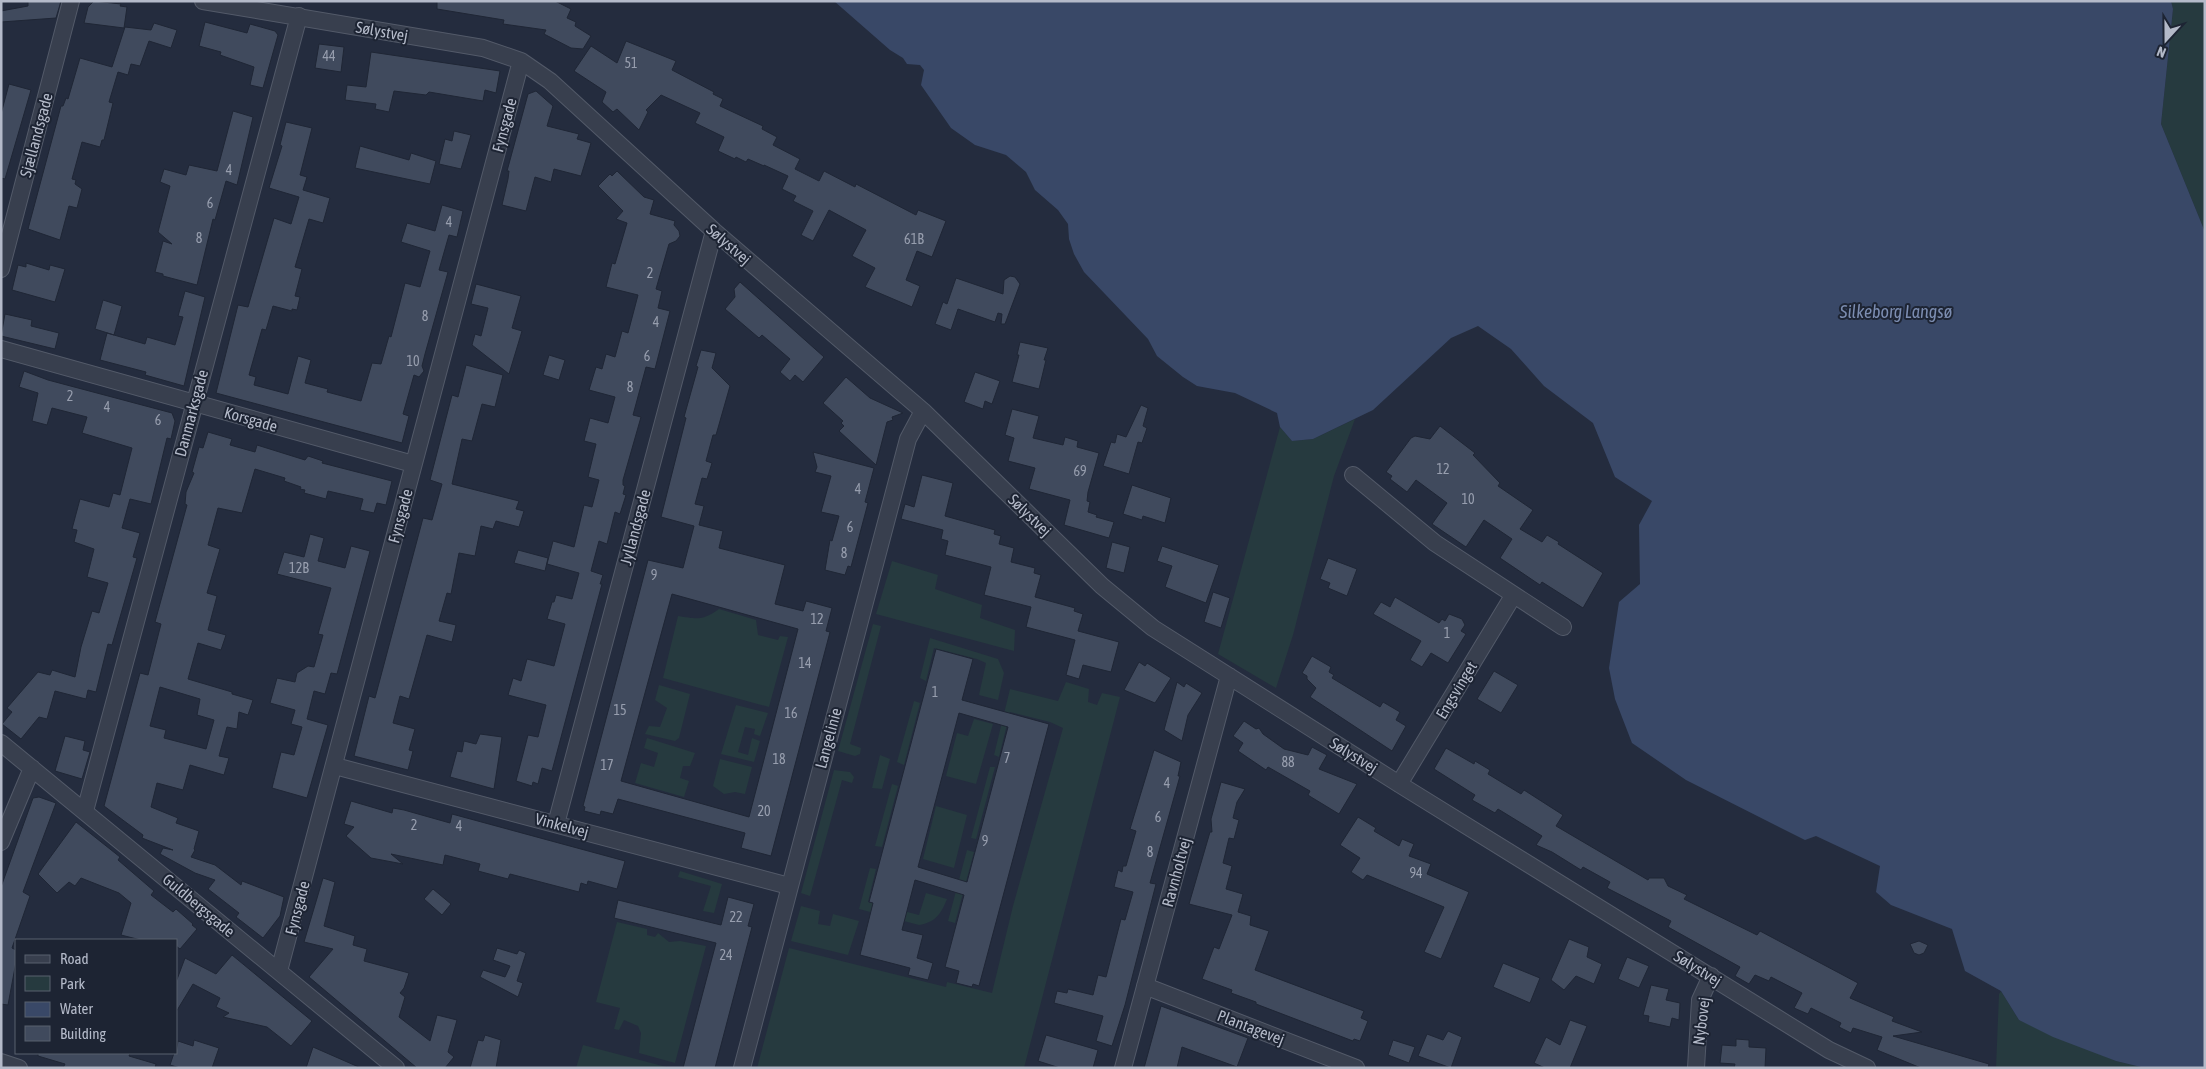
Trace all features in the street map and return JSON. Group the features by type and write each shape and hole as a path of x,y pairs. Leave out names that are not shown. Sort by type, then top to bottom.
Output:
{"street":[{"name":"Sjællandsgade","path":"1,269 71,1"},
{"name":"Sølystvej","path":"203,1 482,48 521,61 550,81 714,230 923,411 1102,586 1153,628 1399,784 1829,1050 1867,1068"},
{"name":"Danmarksgade","path":"85,811 298,16"},
{"name":"Fynsgade","path":"280,971 521,61"},
{"name":"Jyllandsgade","path":"556,824 714,230"},
{"name":"Korsgade","path":"1,350 414,464"},
{"name":"Langelinie","path":"742,1068 908,439 923,411"},
{"path":"1353,475 1435,543 1513,596 1563,627"},
{"name":"Engsvinget","path":"1399,784 1513,596"},
{"name":"Ravnholtvej","path":"1123,1068 1229,676"},
{"name":"Guldbergsgade","path":"1,743 396,1068"},
{"name":"Vinkelvej","path":"335,766 789,886"},
{"path":"1,842 32,768"},
{"name":"Nybovej","path":"1696,1068 1700,1000 1711,976"},
{"name":"Plantagevej","path":"1145,986 1356,1068"},
{"path":"1,1062 19,1068"}],"green space":[{"path":"2171,1 2205,1 2205,232 2161,124 2173,9"},
{"path":"1355,419 1334,476 1293,635 1276,688 1218,654 1280,427 1292,441 1313,439"},
{"path":"892,561 938,575 935,589 982,605 980,618 1015,630 1014,651 876,614"},
{"path":"719,609 756,620 758,635 778,640 780,636 788,637 769,707 663,678 678,616 700,618 708,616"},
{"path":"873,624 881,626 850,744 861,748 860,754 855,756 838,751"},
{"path":"930,638 998,659 1004,673 998,700 979,695 986,663 977,659 934,648 926,681 920,678"},
{"path":"1066,682 1089,689 1088,702 1097,705 1102,693 1120,697 1024,1068 757,1068 789,948 946,987 947,982 992,993 1013,906 1063,728 1050,722 1010,712 999,757 994,755 1010,689 1058,701"},
{"path":"659,685 690,694 679,738 675,741 645,734 649,726 660,727 667,708 655,700"},
{"path":"914,701 920,703 904,765 897,762"},
{"path":"736,705 768,713 760,736 754,734 755,729 745,727 738,752 748,755 752,738 760,741 754,762 721,754"},
{"path":"974,719 993,724 976,784 946,776 957,733 968,736"},
{"path":"647,738 695,753 690,766 683,766 680,778 689,781 684,797 635,783 641,763 654,767 658,753 644,748"},
{"path":"880,755 890,759 882,789 872,788"},
{"path":"720,759 752,767 745,794 735,792 724,794 713,786"},
{"path":"990,767 995,767 976,839 971,838"},
{"path":"834,770 850,772 854,777 852,783 842,780 810,896 801,893"},
{"path":"892,784 898,786 882,847 875,846"},
{"path":"936,806 967,815 954,868 923,859"},
{"path":"967,850 974,852 955,923 948,921"},
{"path":"870,868 876,869 868,902 919,915 926,893 947,899 934,919 919,925 859,909"},
{"path":"680,871 722,884 714,913 703,911 711,886 678,877"},
{"path":"801,906 820,911 818,924 830,926 833,914 859,921 848,955 791,941"},
{"path":"617,922 647,929 647,935 655,937 658,933 669,942 680,941 706,946 675,1063 639,1053 641,1033 638,1026 624,1020 619,1030 614,1029 620,1008 596,1002"},
{"path":"2001,991 2019,1020 2116,1061 2145,1068 1996,1068 1999,994"},
{"path":"583,1045 670,1068 576,1068"}],"water":[{"name":"Silkeborg Langsø","path":"834,1 2171,1 2173,9 2161,124 2205,232 2205,1068 2145,1068 2116,1061 2053,1037 2019,1020 2001,991 1965,971 1952,929 1891,905 1876,892 1880,866 1816,836 1805,840 1686,780 1632,743 1615,699 1609,668 1619,602 1640,584 1639,525 1652,501 1615,477 1593,423 1544,386 1511,349 1478,326 1451,338 1373,410 1313,439 1292,441 1280,427 1277,413 1235,393 1197,386 1157,356 1148,339 1084,272 1074,254 1069,239 1068,224 1058,210 1035,190 1026,172 1006,155 975,145 951,128 921,85 924,70 920,65 907,64 903,58 890,50"}],"building":[{"path":"28,1 61,1 56,18 1,22 1,11 28,6"},
{"path":"94,1 121,4 120,6 127,7 124,28 84,23 88,7"},
{"path":"437,1 555,1 571,9 567,18 576,22 575,26 591,36 583,49 571,48 544,34 546,30 503,24 504,20 437,9"},
{"path":"205,22 247,33 250,24 275,31 278,35 263,88 250,85 254,67 220,55 221,52 199,46"},
{"path":"154,23 177,30 171,48 149,41 140,66 131,64 128,75 118,72 109,102 113,103 104,140 102,140 100,147 82,142 72,179 76,180 75,184 82,189 77,208 69,206 60,240 28,229 61,106 63,106 66,98 68,99 80,58 112,67 125,27 151,30"},
{"path":"626,41 676,61 672,70 714,92 713,94 723,99 720,106 763,126 762,129 777,137 773,145 800,159 795,169 819,181 824,171 855,187 856,184 916,215 918,210 946,221 932,257 917,251 906,280 920,286 912,307 865,287 875,268 852,256 866,230 829,210 813,241 801,235 813,211 793,201 796,196 782,189 788,176 748,159 746,162 718,151 724,137 695,123 700,113 661,95 646,110 648,112 639,130 617,109 613,112 602,102 606,92 574,71 591,46 617,63"},
{"path":"319,44 344,47 341,72 315,68"},
{"path":"371,52 500,71 496,93 485,90 483,101 429,92 426,95 394,91 389,112 375,109 376,104 345,100 347,85 366,87"},
{"path":"9,84 31,90 5,179 1,178 1,114"},
{"path":"536,91 553,106 547,126 579,134 577,139 591,143 581,176 554,169 551,182 535,177 526,211 502,205 508,179 509,171 507,171 528,94"},
{"path":"233,111 253,117 237,185 226,181 215,220 213,219 197,285 163,276 163,274 155,272 163,241 172,244 158,232 170,186 160,182 164,169 186,175 189,165 217,171"},
{"path":"286,122 312,128 300,175 307,177 303,190 330,198 323,223 309,219 295,267 302,269 295,296 300,297 297,310 292,309 292,311 273,306 266,330 262,329 249,375 256,377 254,385 288,394 298,356 311,360 305,383 328,389 327,392 361,401 372,363 381,364 389,336 391,337 405,283 420,287 430,251 401,242 407,223 435,231 442,205 463,211 457,237 449,235 439,270 448,272 422,366 424,371 419,377 414,375 403,414 409,416 402,443 216,393 238,305 248,307 274,218 291,224 299,197 269,188 282,146 280,145"},
{"path":"454,131 471,135 461,169 439,164 445,139 452,141"},
{"path":"360,146 409,160 411,153 436,161 430,184 355,168"},
{"path":"617,171 644,197 654,200 650,214 675,221 674,225 679,231 680,236 676,241 669,244 656,289 662,291 658,308 670,311 655,369 646,367 633,415 641,417 623,480 623,485 625,486 623,494 626,495 620,514 615,512 607,544 599,541 591,571 603,575 600,584 602,584 552,771 542,768 538,784 533,782 532,786 516,781 528,735 538,737 546,705 508,695 513,678 521,681 527,659 554,666 565,624 547,619 556,595 572,599 579,573 547,564 553,541 574,547 584,505 592,507 599,480 588,477 596,444 584,441 590,418 608,423 615,397 589,390 596,367 602,369 606,354 615,357 622,331 628,333 638,295 606,287 612,263 615,264 627,223 616,219 623,211 598,186 610,174 612,176"},
{"path":"26,263 49,270 50,265 65,269 55,302 12,290 18,265 26,267"},
{"path":"1010,276 1015,277 1020,284 1005,324 1001,324 1002,314 998,313 995,322 958,309 951,330 935,324 943,302 947,304 956,278 1003,294 1004,280"},
{"path":"740,282 824,357 803,382 795,375 790,381 780,372 790,359 762,335 759,338 725,309 735,297 734,289"},
{"path":"476,284 521,296 512,328 522,331 509,374 472,345 475,334 481,336 488,308 471,304"},
{"path":"185,291 205,297 184,386 145,375 146,372 100,360 107,333 145,344 147,337 175,345 183,317 178,316"},
{"path":"103,300 122,306 114,335 95,329"},
{"path":"5,314 32,320 31,326 59,333 55,349 1,336"},
{"path":"1020,342 1048,348 1039,389 1012,382 1019,355 1017,355"},
{"path":"701,350 716,353 712,368 730,386 716,435 713,435 706,461 712,463 707,479 702,478 695,504 704,506 699,525 723,531 719,548 785,565 775,604 803,611 806,601 832,608 826,631 830,632 771,856 741,848 745,833 618,799 613,814 601,811 600,815 584,811 585,807 583,806 648,560 683,568 694,526 661,517 686,418 684,417 698,367 696,366","holes":["672,594 798,629 749,817 621,781"]},
{"path":"549,355 565,360 559,380 543,375"},
{"path":"466,365 503,375 495,407 482,404 472,441 462,439 452,484 519,501 516,509 524,511 519,527 496,521 493,529 481,526 475,556 459,553 451,594 447,593 439,621 456,625 452,642 427,635 409,699 400,696 393,723 415,729 409,750 413,751 408,770 354,756 369,696 375,698 423,518 432,520 442,484 430,480 452,395 458,397"},
{"path":"24,371 48,380 172,413 175,421 171,439 167,438 151,504 130,499 122,528 140,533 133,557 137,558 112,645 108,644 96,692 88,690 86,699 55,691 47,719 39,717 21,739 2,724 12,712 7,708 38,672 50,675 52,670 75,677 81,647 92,611 99,613 108,583 87,577 94,549 74,542 77,530 72,529 80,499 109,507 113,493 120,495 132,448 82,433 87,417 52,408 47,425 32,421 38,393 19,387"},
{"path":"975,372 1000,381 992,404 985,401 983,409 964,402"},
{"path":"846,377 870,398 903,413 892,417 893,420 887,422 876,465 839,431 844,426 841,423 843,421 823,403"},
{"path":"1141,405 1148,408 1143,426 1147,428 1142,443 1138,442 1129,474 1103,466 1111,442 1115,443 1117,434 1126,437"},
{"path":"1012,409 1039,416 1033,438 1063,445 1065,437 1078,441 1077,447 1099,453 1088,492 1087,501 1090,502 1088,512 1097,515 1096,517 1114,522 1109,538 1064,525 1070,500 1029,489 1035,468 1008,461 1014,438 1005,435"},
{"path":"1440,426 1475,453 1473,455 1500,483 1498,486 1533,510 1520,529 1542,542 1547,535 1603,573 1583,608 1542,582 1540,585 1500,558 1512,539 1484,520 1466,547 1432,524 1447,503 1416,480 1407,492 1390,479 1392,476 1386,472 1411,438 1415,436 1430,439"},
{"path":"208,432 232,439 230,445 255,452 257,445 305,460 308,456 323,461 322,463 392,481 386,505 377,503 374,513 360,510 363,499 328,491 326,499 304,493 305,490 300,489 301,487 284,481 285,478 255,469 242,513 218,508 208,545 220,549 207,593 217,596 208,630 226,635 221,650 198,643 188,679 253,700 248,715 239,712 237,729 227,727 219,756 229,758 224,775 190,765 183,790 157,783 151,807 178,818 176,823 199,831 195,850 191,857 215,865 241,885 242,881 284,897 280,916 263,938 236,917 239,913 208,889 215,880 195,873 160,854 163,848 173,850 142,838 143,835 104,806 140,673 148,675 161,624 155,622 187,505 185,504 186,492 194,473 192,472 199,447 203,448","holes":["160,687 200,699 197,715 214,720 206,749 164,738 166,730 150,726"]},
{"path":"813,452 874,468 865,502 868,503 851,567 848,566 845,575 825,570 830,540 832,541 839,516 821,512 831,476 815,472 817,467"},
{"path":"922,475 953,483 945,516 995,530 994,534 1001,536 999,544 1014,548 1011,562 1035,568 1034,573 1041,575 1035,597 1075,608 1074,611 1083,614 1078,631 1119,642 1111,672 1083,665 1079,679 1066,675 1075,640 1026,627 1031,607 984,595 991,567 945,555 948,541 941,539 943,530 901,519 905,504 914,507"},
{"path":"1132,485 1171,498 1165,523 1143,516 1142,520 1123,514"},
{"path":"310,534 324,538 318,561 345,568 351,546 370,551 337,674 331,673 325,694 314,691 307,719 328,725 307,798 272,788 281,752 294,755 302,727 291,724 295,710 270,703 277,678 295,682 297,673 308,666 314,667 323,635 318,634 331,588 277,574 284,552 304,557"},
{"path":"1112,542 1130,547 1124,573 1106,568"},
{"path":"1162,546 1219,565 1206,603 1165,587 1172,566 1157,561"},
{"path":"518,550 548,558 545,571 514,563"},
{"path":"1328,558 1357,569 1347,596 1328,588 1330,583 1320,579"},
{"path":"1213,592 1230,598 1221,628 1204,622"},
{"path":"1395,597 1439,623 1442,619 1445,621 1449,614 1462,619 1465,625 1461,631 1466,634 1448,663 1431,653 1422,667 1410,660 1421,641 1373,614 1381,602 1390,607"},
{"path":"936,649 973,659 962,700 1049,724 979,986 973,984 972,987 956,983 959,971 945,967 964,895 915,880 902,930 923,935 917,958 933,963 928,980 908,975 910,968 860,955 873,903 869,902","holes":["959,713 1008,727 967,882 918,867"]},
{"path":"1312,656 1331,667 1329,672 1334,675 1332,678 1380,707 1383,702 1400,712 1396,720 1406,726 1392,751 1310,697 1316,688 1307,679 1307,676 1302,673"},
{"path":"1139,662 1145,666 1147,663 1171,678 1155,703 1124,690"},
{"path":"1494,671 1518,685 1501,713 1477,699"},
{"path":"1177,682 1184,687 1186,683 1202,693 1188,715 1182,741 1164,730"},
{"path":"1244,721 1256,729 1259,728 1263,734 1284,749 1308,755 1312,747 1327,755 1319,769 1357,784 1339,814 1308,795 1310,791 1268,767 1266,770 1238,751 1243,743 1233,736"},
{"path":"480,734 502,737 494,789 450,777 457,751 462,752 464,741 476,744"},
{"path":"65,736 85,741 83,750 90,752 82,779 55,771"},
{"path":"1446,748 1474,764 1475,761 1490,770 1488,774 1521,794 1524,790 1563,815 1556,826 1648,880 1649,878 1664,878 1668,886 1687,895 1684,899 1757,935 1760,931 1858,983 1850,998 1894,1017 1892,1021 1922,1032 1893,1036 1989,1064 1988,1068 1921,1068 1877,1050 1882,1037 1853,1028 1851,1033 1839,1027 1841,1023 1811,1008 1808,1014 1794,1008 1802,993 1771,977 1769,981 1755,975 1749,984 1735,976 1740,967 1668,927 1671,921 1607,888 1610,882 1583,867 1581,870 1552,852 1536,845 1542,836 1498,809 1495,813 1472,800 1475,795 1434,769"},
{"path":"1154,750 1181,762 1178,776 1180,776 1150,883 1156,884 1125,1005 1112,1046 1096,1041 1103,1016 1054,1003 1057,991 1067,993 1068,989 1093,995 1098,975 1106,977 1121,919 1125,920 1133,892 1114,887 1118,870 1122,872 1123,866 1126,866 1136,831 1130,829"},
{"path":"1221,782 1245,789 1237,802 1233,818 1239,820 1234,839 1229,838 1223,863 1232,866 1226,889 1243,894 1238,912 1251,916 1250,925 1269,931 1255,970 1364,1011 1361,1018 1368,1021 1360,1041 1354,1039 1353,1041 1256,1004 1256,1002 1231,993 1232,990 1202,979 1214,947 1219,949 1232,915 1189,904 1210,832 1212,832 1211,819"},
{"path":"39,797 56,803 23,892 30,896 12,948 15,950 15,967 8,1005 1,1004 1,887 33,798"},
{"path":"351,801 392,813 393,808 450,823 452,814 625,861 617,889 588,881 587,885 581,883 579,892 510,874 508,879 478,871 480,864 445,855 443,865 391,854 403,864 371,858 346,836 354,827 344,824"},
{"path":"1358,817 1376,828 1374,831 1399,846 1402,839 1414,844 1409,856 1431,864 1427,874 1469,892 1441,959 1424,952 1444,907 1367,875 1363,880 1351,872 1360,858 1340,845"},
{"path":"76,822 120,857 118,860 154,891 151,895 173,912 176,909 197,929 180,949 178,948 178,939 137,939 121,935 131,903 119,893 81,878 75,886 69,882 57,893 38,874"},
{"path":"323,878 335,882 324,926 355,936 353,945 367,949 364,961 409,973 404,988 400,993 405,997 399,1017 430,1041 437,1015 457,1020 448,1052 454,1057 445,1068 417,1068 309,977 333,949 304,942"},
{"path":"433,889 451,904 442,915 424,899"},
{"path":"728,897 754,904 748,926 752,927 715,1068 683,1068 716,943 614,918 618,900 721,925"},
{"path":"1569,939 1589,947 1587,957 1602,964 1594,984 1576,976 1564,990 1551,980"},
{"path":"1919,941 1928,945 1924,953 1919,955 1914,953 1910,944"},
{"path":"497,948 517,954 519,950 526,953 517,981 523,983 518,997 480,977 483,970 505,977 510,966 493,960"},
{"path":"232,955 312,1021 291,1046 267,1027 223,1017 229,1013 216,1007 220,998 193,984 178,1009 178,977 185,958 216,974"},
{"path":"1627,957 1649,966 1639,988 1618,979"},
{"path":"1503,963 1540,978 1530,1003 1493,987"},
{"path":"1651,985 1669,989 1666,1000 1680,1003 1679,1020 1672,1018 1670,1027 1648,1022 1649,1016 1643,1015"},
{"path":"1161,1006 1248,1038 1237,1067 1182,1047 1177,1068 1144,1068"},
{"path":"1570,1020 1587,1026 1570,1068 1545,1068 1534,1063 1546,1037 1560,1045"},
{"path":"1448,1031 1462,1037 1451,1068 1418,1056 1427,1034 1443,1040"},
{"path":"485,1035 501,1040 496,1068 470,1068 478,1040 483,1041"},
{"path":"1046,1035 1098,1050 1093,1068 1060,1068 1038,1061"},
{"path":"1736,1039 1749,1040 1749,1047 1766,1048 1765,1068 1734,1068 1735,1064 1720,1063 1722,1045 1736,1046"},
{"path":"194,1040 219,1048 212,1068 180,1068 170,1065 174,1054 178,1054 178,1041 193,1046"},
{"path":"1393,1040 1415,1047 1409,1063 1388,1055"},
{"path":"313,1047 361,1068 306,1068"},
{"path":"38,1054 130,1054 129,1056 156,1064 155,1068 63,1068 65,1064 38,1056"}]}
